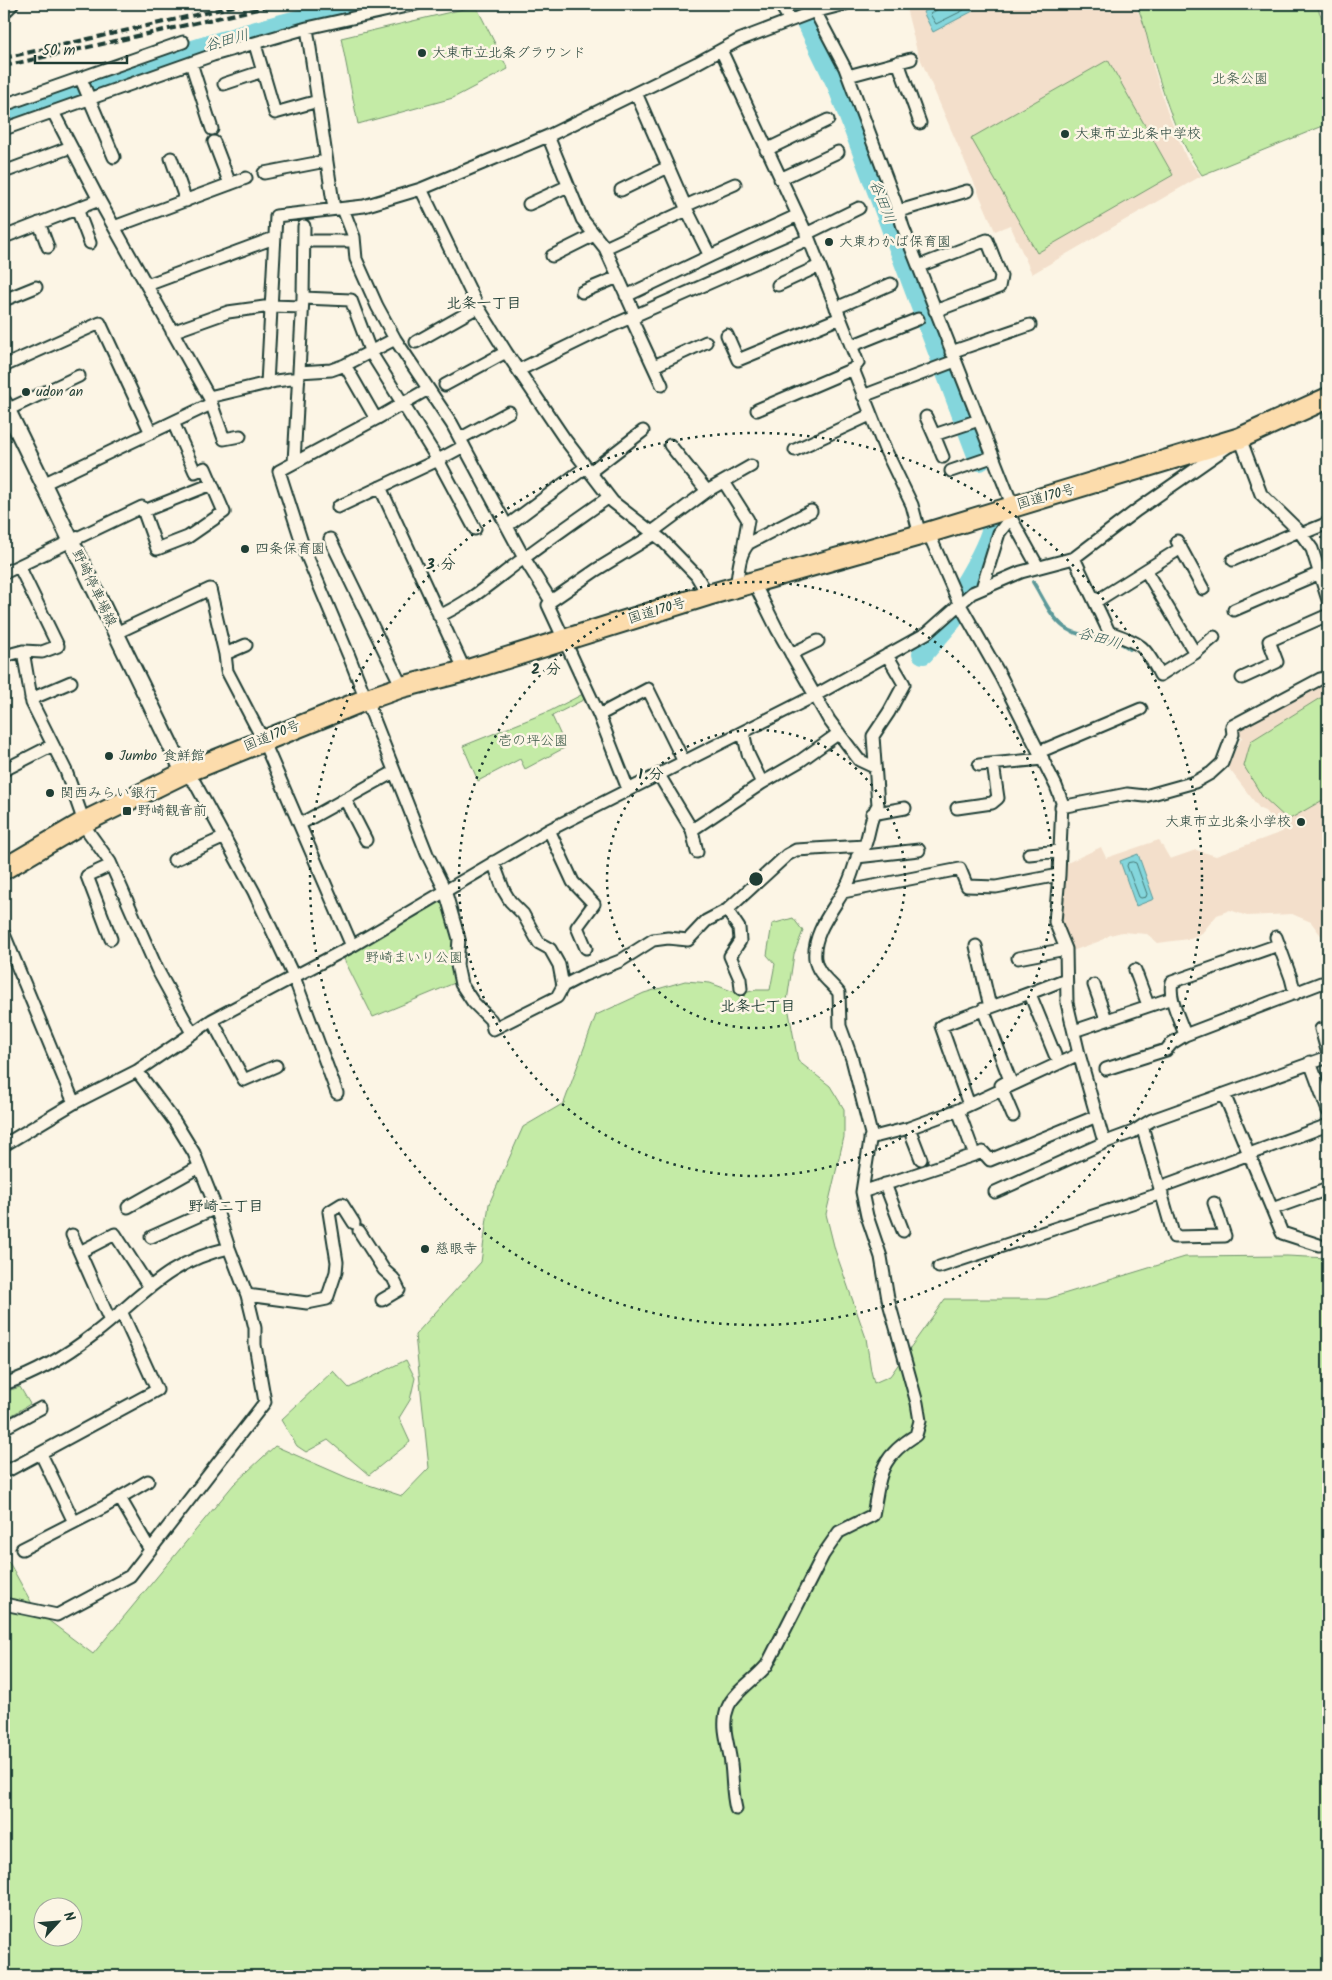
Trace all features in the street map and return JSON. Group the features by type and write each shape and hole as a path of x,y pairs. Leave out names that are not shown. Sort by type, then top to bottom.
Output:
{"highway":[{"name":"国道170号","path":"4,869 83,823 184,773 365,700 402,687 465,671 708,595 1010,511 1240,438 1328,398"}],"main road":[{"path":"4,10 10,4"},
{"name":"野崎停車場線","path":"7,414 44,484 184,773"}],"street":[{"path":"4,129 191,63 307,28 416,4"},
{"path":"780,4 805,13 848,76 899,211 903,227 920,266 936,311 949,361 972,422 992,457 1010,511 1038,566"},
{"path":"267,384 276,216 364,206 421,190 548,136 739,40 805,13 845,4"},
{"path":"307,28 326,161 338,209 354,241 356,260 394,339 463,442 524,558 551,601"},
{"path":"4,105 183,42"},
{"path":"256,48 275,113 318,101"},
{"path":"721,50 807,237 858,363 853,369 757,410"},
{"path":"848,76 911,59"},
{"path":"898,62 920,123"},
{"path":"191,63 212,129"},
{"path":"224,84 263,71"},
{"path":"80,79 114,157"},
{"path":"636,93 686,208 710,256"},
{"path":"53,112 99,200 210,400 224,439 240,436"},
{"path":"766,150 828,120"},
{"path":"548,136 582,219 605,248 662,385"},
{"path":"214,142 230,184"},
{"path":"4,172 71,147"},
{"path":"780,179 838,152"},
{"path":"171,158 186,201"},
{"path":"264,173 326,161"},
{"path":"621,190 668,167"},
{"path":"114,227 246,178"},
{"path":"605,248 735,184"},
{"path":"529,204 568,186"},
{"path":"421,190 478,307 564,438 609,497 653,533 696,575 708,595"},
{"path":"899,211 967,191"},
{"path":"4,237 99,200"},
{"path":"519,370 807,237 859,208"},
{"path":"76,209 90,243"},
{"path":"626,296 796,216"},
{"path":"39,224 48,247"},
{"path":"294,462 304,226"},
{"path":"552,256 594,234"},
{"path":"147,285 274,238"},
{"path":"920,266 987,240 1001,276 998,287 936,311"},
{"path":"304,241 354,241"},
{"path":"778,285 819,266"},
{"path":"582,292 618,277"},
{"path":"727,335 738,360 838,313 891,284"},
{"path":"4,300 36,287"},
{"path":"172,332 228,312 271,306 352,300 370,353 438,460 475,529"},
{"path":"416,342 478,307"},
{"path":"851,346 918,320"},
{"path":"4,366 100,322 151,433"},
{"path":"863,396 1030,325"},
{"path":"44,484 151,433 210,400 299,375 345,366 394,339"},
{"path":"654,366 706,342"},
{"path":"445,385 506,352"},
{"path":"345,366 376,419"},
{"path":"853,369 870,415 924,534 959,603 1001,677 1041,755 1062,802 1055,922 1066,948 1067,1003 1079,1054 1106,1142"},
{"path":"7,414 79,376"},
{"path":"428,388 376,419 279,471 304,549 427,854 445,890 459,939 457,965 461,984 473,1002 491,1020 493,1029 557,996 563,986 584,975 620,961 653,940 668,938 688,940 706,921 727,910 787,855 796,850 865,846"},
{"path":"338,507 438,460 509,412"},
{"path":"795,450 870,415"},
{"path":"926,417 943,457"},
{"path":"4,573 142,507 157,549 188,537 224,512 205,468 195,472 172,422"},
{"path":"934,435 972,422"},
{"path":"507,526 643,431"},
{"path":"4,1146 74,1103 137,1071 212,1020 352,946 549,830 814,696 927,633 972,593 1038,566 1045,567 1074,558 1137,510 1240,438 1261,494 1300,532 1312,548 1324,578 1328,600"},
{"path":"670,445 707,491"},
{"path":"951,471 992,457"},
{"path":"628,789 599,715 548,605 596,570 653,533 707,491 750,466"},
{"path":"724,482 748,520 743,549 745,585 792,654 814,696 839,733 859,760 874,767"},
{"path":"144,511 212,484"},
{"path":"380,488 465,671"},
{"path":"439,616 479,594 524,558 609,497"},
{"path":"743,549 749,542 811,511"},
{"path":"982,588 999,533 1010,511"},
{"path":"1232,560 1300,532 1328,523"},
{"path":"330,540 402,687"},
{"path":"1095,602 1146,571 1179,545 1204,589"},
{"path":"1074,558 1109,632 1139,645 1149,653 1160,675 1195,653 1214,637"},
{"path":"4,656 23,651 42,652 58,646 18,566"},
{"path":"1146,571 1195,653"},
{"path":"1234,610 1324,578"},
{"path":"116,633 210,589 227,671 263,740 352,946"},
{"path":"1242,678 1277,662 1269,641 1328,615"},
{"path":"792,654 818,641"},
{"path":"225,654 246,645"},
{"path":"23,651 31,699 66,771 83,823 111,865 148,950 192,1033"},
{"path":"736,1809 732,1792 731,1761 724,1734 728,1706 737,1693 757,1678 767,1665 823,1555 839,1532 873,1515 884,1463 898,1446 916,1435 920,1421 917,1402 888,1298 881,1257 867,1216 862,1192 871,1134 852,1059 840,1026 839,993 820,973 815,961 815,945 822,926 843,892 857,857 865,846 872,814 878,805 873,736 904,684 887,655"},
{"path":"1061,807 1126,794 1145,796 1194,782 1211,773 1222,763 1233,734 1232,726 1320,679 1328,677"},
{"path":"31,699 70,682"},
{"path":"599,715 648,689 684,762"},
{"path":"978,765 1041,755 1141,709"},
{"path":"743,732 748,754 762,783"},
{"path":"692,830 762,783 800,761 839,733"},
{"path":"4,770 53,745"},
{"path":"957,808 992,803 998,798 992,764"},
{"path":"300,824 394,772"},
{"path":"184,773 195,783 254,892 294,978 337,1092"},
{"path":"659,775 692,830 697,852"},
{"path":"345,799 366,840"},
{"path":"872,814 905,808"},
{"path":"549,830 573,882 594,904 577,927 586,948"},
{"path":"174,860 225,837"},
{"path":"857,857 919,850"},
{"path":"1029,854 1060,850"},
{"path":"493,862 510,901 522,914 539,943 550,949 559,966 563,986"},
{"path":"111,865 87,876 111,939"},
{"path":"843,892 960,869 967,886 996,887 1059,874"},
{"path":"727,910 739,928 740,942 730,956 740,979 741,989"},
{"path":"4,934 74,1103"},
{"path":"1186,1035 1172,998 1170,990 1172,982 1277,941 1295,994"},
{"path":"882,1136 903,1125 968,1102 1010,1080 987,1008 976,946"},
{"path":"1018,958 1066,948"},
{"path":"1135,970 1148,1005"},
{"path":"968,1102 941,1026 1066,979"},
{"path":"1106,1069 1166,1050 1172,1042 1186,1035 1320,983"},
{"path":"1094,985 1106,1020"},
{"path":"1030,994 1055,1056"},
{"path":"1074,1031 1172,998"},
{"path":"212,1020 244,1080 276,1066"},
{"path":"995,1192 1106,1142 1133,1132 1152,1120 1328,1055 1321,1029"},
{"path":"870,1138 909,1128 958,1110 1079,1054"},
{"path":"1310,1062 1328,1111"},
{"path":"4,1604 57,1615 130,1576 265,1402 255,1345 255,1328 247,1295 216,1208 194,1153 175,1122 137,1071"},
{"path":"1002,1090 1013,1116"},
{"path":"1224,1094 1282,1233 1318,1245"},
{"path":"958,1110 972,1148"},
{"path":"862,1192 983,1152 990,1160 1097,1116"},
{"path":"938,1267 1161,1190 1328,1125"},
{"path":"1142,1126 1174,1237 1225,1236 1214,1203"},
{"path":"909,1128 921,1160"},
{"path":"128,1208 199,1167"},
{"path":"885,1184 903,1231"},
{"path":"1272,1209 1328,1189"},
{"path":"247,1295 307,1302 327,1299 336,1272 337,1262 330,1212 342,1204 384,1270 393,1278 399,1290 382,1300"},
{"path":"151,1237 216,1208"},
{"path":"80,1252 114,1234 149,1287"},
{"path":"72,1235 110,1321"},
{"path":"4,1384 26,1377 71,1351 164,1275 183,1264 229,1248"},
{"path":"9,1470 157,1390 121,1311"},
{"path":"4,1428 41,1408"},
{"path":"41,1454 74,1522"},
{"path":"22,1548 120,1498 148,1481"},
{"path":"120,1498 150,1550"}],"shaded area":[{"name":"大東市立北条中学校","path":"905,4 1134,4 1144,24 1152,62 1167,111 1186,157 1201,176 1032,274 1010,225 995,231 917,51"},
{"name":"大東市立北条小学校","path":"1328,684 1328,945 1311,922 1292,914 1247,916 1230,910 1217,915 1202,933 1188,939 1158,943 1147,934 1122,932 1072,951 1060,926 1065,864 1101,847 1106,858 1159,840 1170,859 1196,850 1216,856 1282,832 1265,811 1260,809 1227,766 1242,737 1238,731 1319,686"}],"green space":[{"name":"北条公園","path":"1136,4 1316,4 1328,32 1328,124 1202,175 1186,149 1173,121"},
{"name":"大東市立北条グラウンド","path":"476,6 508,69 453,98 358,124 341,38"},
{"path":"1108,60 1173,175 1037,253 971,138"},
{"name":"壱の坪公園","path":"583,694 585,699 552,716 566,747 525,769 520,759 478,781 463,746 550,711"},
{"path":"1320,698 1328,698 1328,797 1288,820 1262,796 1244,766 1251,741"},
{"name":"野崎まいり公園","path":"440,897 456,939 457,982 373,1017 342,955"},
{"path":"793,918 803,931 794,954 787,1001 798,1061 830,1086 844,1109 844,1137 826,1214 835,1250 866,1338 874,1383 890,1376 945,1299 1047,1299 1185,1257 1287,1256 1328,1258 1328,1976 4,1976 4,1558 10,1564 36,1611 93,1654 234,1484 275,1446 348,1478 402,1496 429,1468 415,1335 481,1262 489,1204 523,1127 564,1103 596,1015 644,993 685,981 710,983 740,994 756,990 770,990 775,964 767,955 772,924"},
{"path":"406,1360 415,1378 410,1400 399,1418 410,1442 369,1475 328,1440 306,1452 297,1446 281,1420 333,1371 349,1388"},
{"path":"20,1387 30,1404 4,1420 4,1392"}],"water":[{"path":"938,4 969,4 973,11 933,32 923,12"},
{"path":"1138,854 1154,899 1136,906 1120,861"}],"waterway":[{"name":"谷田川","path":"4,116 94,84 229,40 368,4"},
{"name":"谷田川","path":"796,4 810,27 838,85 980,460"},
{"name":"谷田川","path":"963,589 987,545 995,518"},
{"name":"谷田川","path":"1033,582 1050,612 1064,627 1080,634 1115,641 1130,649"},
{"name":"谷田川","path":"923,653 952,619"}],"railway":[{"path":"4,58 244,4"},
{"path":"4,66 280,4"}],"place":[{"name":"大東市立北条グラウンド","path":"422,53"},
{"name":"大東市立北条中学校","path":"1065,134"},
{"name":"大東わかば保育園","path":"829,242"},
{"name":"udon an","path":"26,392"},
{"name":"四条保育園","path":"245,549"},
{"name":"Jumbo 食鮮館","path":"109,756"},
{"name":"関西みらい銀行","path":"50,793"},
{"name":"野崎観音前","path":"127,811"},
{"name":"大東市立北条小学校","path":"1301,822"},
{"name":"慈眼寺","path":"425,1249"}],"district":[{"name":"北条一丁目","path":"484,304"},
{"name":"北条七丁目","path":"758,1007"},
{"name":"野崎二丁目","path":"226,1207"}]}
